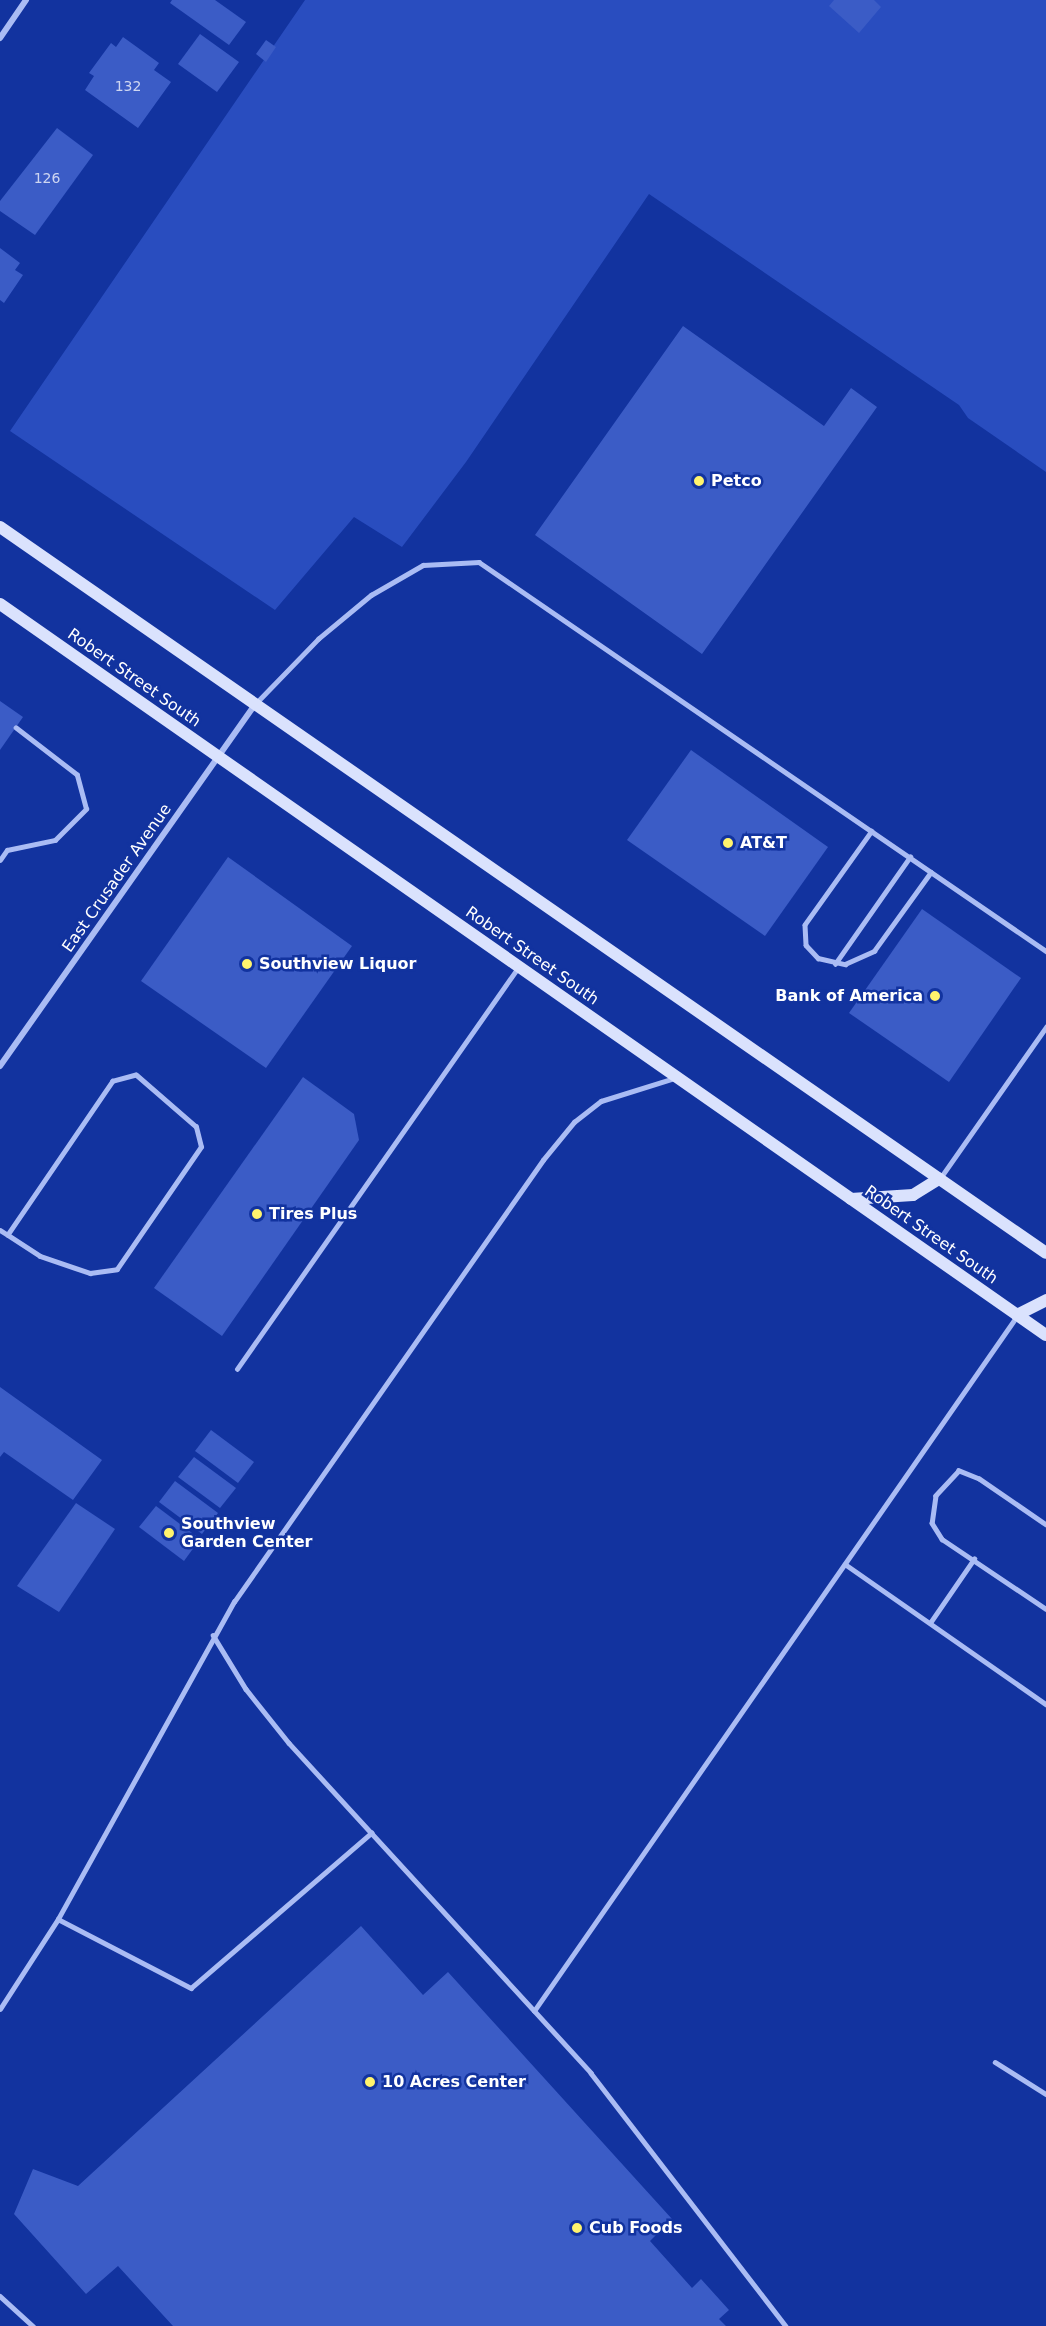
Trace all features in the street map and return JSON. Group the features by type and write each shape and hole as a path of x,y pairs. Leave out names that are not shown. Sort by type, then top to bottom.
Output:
{"main road":[{"path":"0,527 1046,1252"},
{"name":"Robert Street South","path":"0,604 1046,1335"},
{"path":"851,1199 914,1195 939,1179"},
{"path":"1017,1315 1046,1300"}],"street":[{"path":"0,38 26,0"},
{"name":"East Crusader Avenue","path":"0,1066 255,704"}],"lane":[{"path":"255,704 318,639 371,595 423,565 479,562 1046,951"},
{"path":"0,860 7,850 55,840 86,809 77,775 16,728"},
{"path":"872,831 805,925 806,945 818,958 834,964 855,962 874,951 931,872"},
{"path":"834,964 910,856"},
{"path":"237,1369 519,967"},
{"path":"939,1179 1046,1027"},
{"path":"0,1230 40,1256 90,1273 117,1269 201,1147 196,1127 136,1075 113,1081 8,1235"},
{"path":"0,2009 58,1919 213,1635 424,1327 561,1137 602,1101 676,1078"},
{"path":"534,2011 1017,1315"},
{"path":"1046,1525 979,1479 959,1472 936,1496 932,1523 942,1539 1046,1609"},
{"path":"930,1623 974,1559"},
{"path":"845,1564 1046,1704"},
{"path":"213,1635 246,1689 371,1833 591,2073 786,2326"},
{"path":"58,1919 190,1988 371,1833"},
{"path":"996,2062 1046,2094"},
{"path":"0,2296 33,2326"}],"shaded area":[{"path":"305,0 1046,0 1046,472 968,418 959,405 649,194 466,462 402,547 354,517 275,610 10,431"}],"building":[{"path":"172,0 215,0 246,22 229,45 170,3"},
{"path":"834,0 874,0 881,7 859,33 829,6"},
{"path":"200,34 239,62 217,92 178,64"},
{"path":"123,37 159,63 154,70 171,82 138,128 85,90 94,76 89,73 111,43 116,47"},
{"path":"266,40 276,47 266,62 256,54"},
{"path":"57,128 93,155 35,235 0,211 0,201"},
{"path":"0,248 20,263 15,270 23,275 4,303 0,300"},
{"name":"Petco","path":"683,326 824,426 851,388 877,407 702,654 535,535"},
{"path":"0,701 23,717 0,750"},
{"name":"AT&T","path":"691,750 828,847 765,936 627,840"},
{"name":"Southview Liquor","path":"228,857 352,946 266,1068 141,981"},
{"name":"Bank of America","path":"922,909 1021,978 949,1082 849,1013"},
{"name":"Tires Plus","path":"303,1077 354,1114 359,1140 222,1336 154,1288"},
{"path":"0,1387 102,1460 73,1500 4,1452 0,1457"},
{"path":"211,1430 254,1462 238,1483 195,1451"},
{"path":"194,1457 236,1488 220,1508 178,1477"},
{"path":"175,1481 218,1513 202,1534 159,1502"},
{"path":"76,1503 115,1529 59,1612 17,1586"},
{"name":"Southview Garden Center","path":"156,1506 200,1539 184,1561 139,1527"},
{"name":"10 Acres Center","path":"361,1926 423,1995 448,1972 672,2219 650,2241 692,2288 701,2279 729,2310 719,2319 726,2326 173,2326 118,2266 86,2294 14,2214 33,2169 78,2186"}],"place":[{"name":"Petco","path":"699,481"},
{"name":"AT&T","path":"728,843"},
{"name":"Southview Liquor","path":"247,964"},
{"name":"Bank of America","path":"935,996"},
{"name":"Tires Plus","path":"257,1214"},
{"name":"Southview Garden Center","path":"169,1533"},
{"name":"10 Acres Center","path":"370,2082"},
{"name":"Cub Foods","path":"577,2228"}]}
